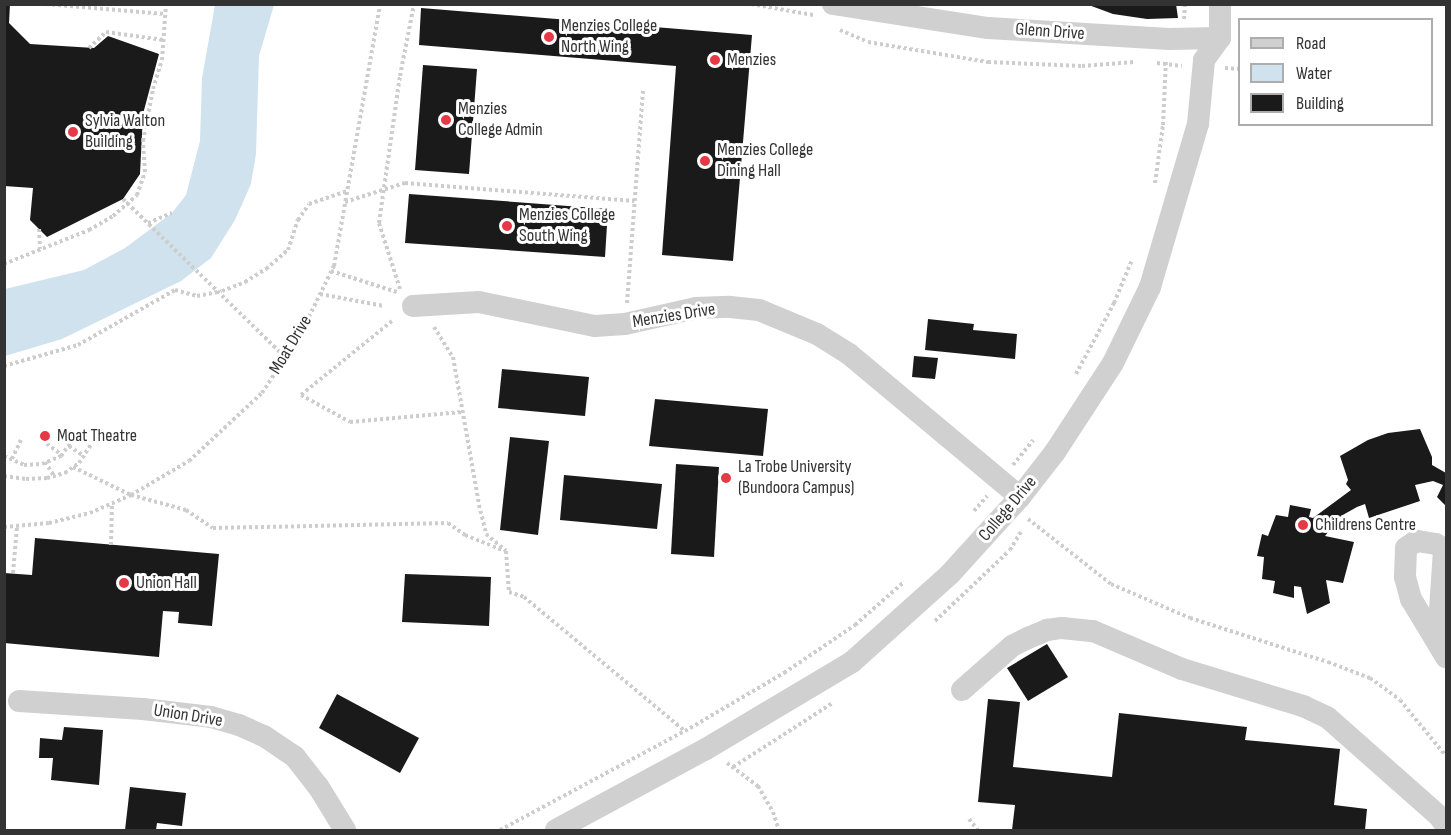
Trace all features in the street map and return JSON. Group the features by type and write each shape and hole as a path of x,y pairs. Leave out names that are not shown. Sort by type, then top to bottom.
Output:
{"street":[{"name":"Glenn Drive","path":"833,4 880,8 988,28 1169,39 1220,38"},
{"path":"1220,4 1220,38"},
{"name":"College Drive","path":"556,831 706,749 852,662 950,574 1020,497 1055,452 1113,363 1150,287 1198,124 1204,60 1220,38"},
{"name":"Menzies Drive","path":"412,302 479,302 595,326 625,324 696,308 730,307 759,310 807,330 849,354 1020,497"},
{"path":"962,690 1012,646 1028,638 1047,630 1062,628 1093,631 1182,669 1303,706 1327,717 1437,824"},
{"name":"Union Drive","path":"19,701 177,713 210,717 239,725 264,736 295,757 318,786 345,831"}],"path":[{"path":"46,4 165,14"},
{"path":"4,264 89,230 113,216 137,195 145,172 143,141 153,89 162,60 166,4"},
{"name":"Moat Drive","path":"4,527 49,523 90,513 130,495 189,461 262,393 285,357 334,266 380,4"},
{"path":"414,4 379,223 412,302 453,357 486,534 506,551 509,592 524,597 706,749 758,786 773,812 778,831"},
{"path":"1152,194 1163,125 1169,39 1185,18 1185,4"},
{"path":"89,48 106,32 163,40"},
{"path":"625,324 643,92"},
{"path":"345,202 405,183 634,201"},
{"path":"4,366 78,345 176,290 197,296 222,291 245,282 266,269 288,250 298,220 309,204 348,191"},
{"path":"123,199 285,357"},
{"path":"148,223 172,213"},
{"path":"39,229 40,249"},
{"path":"1074,378 1114,303 1133,259"},
{"path":"320,294 384,306"},
{"path":"392,321 301,395 350,422 462,412"},
{"path":"4,456 24,465 45,462 62,455 75,437"},
{"path":"970,515 1035,437"},
{"path":"4,476 26,479 54,476 74,467 90,451 95,438"},
{"path":"12,459 21,440"},
{"path":"42,441 62,455"},
{"path":"69,446 84,456"},
{"path":"45,462 54,476"},
{"path":"74,467 130,495 186,510 213,528 448,523 465,535 506,551"},
{"path":"1020,497 1025,517 1111,584 1190,618 1328,662 1370,678 1400,700 1446,756"},
{"path":"111,544 112,503"},
{"path":"14,573 17,526"},
{"path":"500,831 685,731 784,673 855,625 906,580"},
{"path":"969,819 978,831"}],"water":[{"path":"215,5 274,5 259,56 256,154 251,184 235,220 211,258 181,281 62,339 5,356 5,289 84,270 125,248 172,213 186,195 200,141 202,78"}],"building":[{"name":"Sylvia Walton Building","path":"4,4 10,4 9,23 30,44 94,48 108,36 159,54 143,114 140,174 123,199 47,237 30,220 33,188 4,186"},
{"path":"1086,4 1176,4 1178,18 1147,19 1113,14"},
{"name":"Menzies College Dining Hall","path":"421,8 752,35 733,261 662,255 676,66 419,45"},
{"name":"Menzies College Admin","path":"423,65 477,69 469,174 415,170"},
{"name":"Menzies College South Wing","path":"409,194 608,209 605,257 405,243"},
{"path":"928,319 974,324 973,330 1017,334 1015,359 925,350"},
{"path":"914,356 938,358 935,379 912,377"},
{"path":"502,369 589,377 585,416 498,408"},
{"path":"655,399 768,409 763,456 649,446"},
{"name":"Childrens Centre","path":"1420,429 1432,457 1432,465 1446,473 1446,506 1437,497 1443,485 1433,481 1415,485 1420,501 1369,518 1365,504 1357,507 1341,516 1325,536 1354,542 1343,583 1326,580 1330,603 1307,614 1301,587 1294,586 1294,598 1273,593 1275,581 1262,579 1264,557 1257,556 1262,534 1268,536 1276,515 1288,517 1290,505 1311,509 1309,517 1313,518 1351,490 1346,484 1348,480 1340,456 1368,440 1388,433"},
{"path":"510,437 549,441 538,535 500,530"},
{"path":"676,464 719,467 714,557 671,554"},
{"path":"564,475 662,484 657,529 560,520"},
{"name":"Union Hall","path":"35,538 219,554 212,626 178,623 179,612 163,611 159,657 4,643 4,573 32,575"},
{"path":"405,574 491,577 489,626 402,622"},
{"path":"1047,644 1068,677 1028,701 1007,668"},
{"path":"337,694 419,738 400,773 319,728"},
{"path":"988,699 1020,702 1013,767 1112,777 1119,713 1247,727 1245,740 1340,749 1334,805 1367,809 1365,830 1012,830 1015,805 978,802"},
{"path":"64,727 103,730 99,785 51,780 53,758 39,758 40,738 62,740"},
{"path":"130,787 186,793 182,826 157,823 156,830 125,830"}],"place":[{"name":"Menzies College North Wing","path":"549,37"},
{"name":"Menzies","path":"715,60"},
{"name":"Menzies College Admin","path":"446,120"},
{"name":"Sylvia Walton Building","path":"73,132"},
{"name":"Menzies College Dining Hall","path":"705,161"},
{"name":"Menzies College South Wing","path":"507,226"},
{"name":"Moat Theatre","path":"45,436"},
{"name":"La Trobe University (Bundoora Campus)","path":"726,478"},
{"name":"Childrens Centre","path":"1303,525"},
{"name":"Union Hall","path":"124,583"}]}
